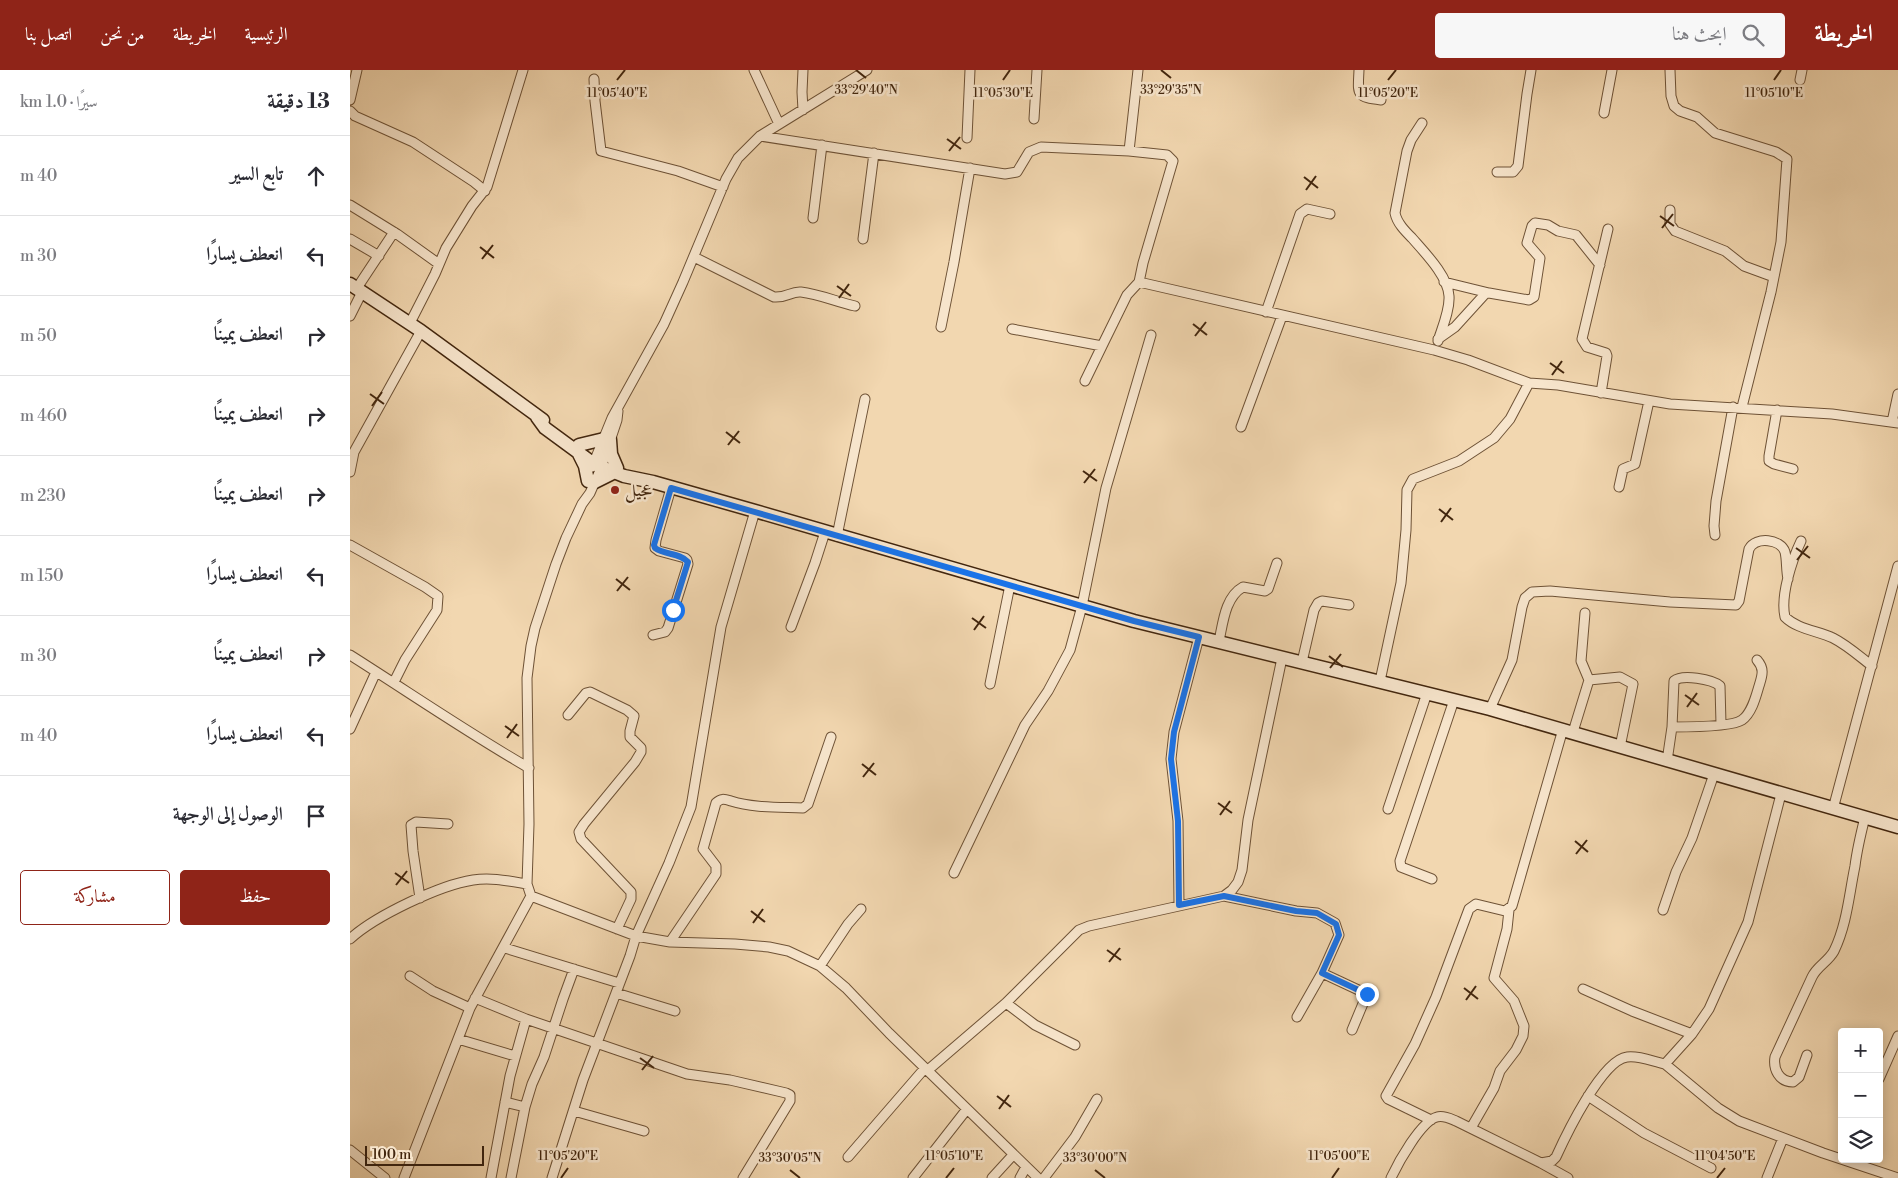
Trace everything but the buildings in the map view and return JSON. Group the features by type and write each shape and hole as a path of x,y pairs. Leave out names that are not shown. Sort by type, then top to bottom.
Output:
{"main road":[{"path":"356,288 416,327 537,417 545,428 604,465 645,482 653,482 1082,606 1490,709 1898,827"},
{"path":"607,439 611,454 592,481 584,466 579,450 607,439"}],"street":[{"path":"350,100 357,70"},
{"path":"350,472 357,447 416,327 439,264 457,228 485,191 523,70"},
{"path":"754,70 779,124"},
{"path":"803,70 803,110"},
{"path":"404,1178 470,1008 505,948 531,896 527,884 530,768 527,686 530,646 556,564 592,481 604,465 607,439 617,420 618,411 664,324 723,187 738,158 760,136 867,70"},
{"path":"967,138 970,70"},
{"path":"1034,119 1037,70"},
{"path":"1129,151 1138,70"},
{"path":"1359,70 1358,92 1360,95 1366,98 1381,100"},
{"path":"1497,172 1513,172 1518,166 1531,70"},
{"path":"1604,113 1612,70"},
{"path":"1670,70 1672,103 1680,111 1697,117 1714,133 1776,152 1786,159 1783,230 1774,277 1738,407 1718,492 1714,520 1715,535"},
{"path":"1800,80 1802,70"},
{"path":"594,79 594,101 601,151 678,171 723,187"},
{"path":"350,111 355,116 413,142 485,191"},
{"path":"1422,123 1411,140 1407,151 1395,213 1402,228 1439,270 1449,296 1434,350"},
{"path":"760,136 1013,174 1020,168 1029,152 1041,147 1129,151 1167,155 1172,158 1173,161 1139,282 1127,295 1085,382"},
{"path":"813,218 822,145"},
{"path":"863,239 874,153"},
{"path":"941,326 970,168"},
{"path":"350,205 394,232 439,264"},
{"path":"1266,312 1300,214 1307,209 1330,214"},
{"path":"1670,210 1670,224 1675,231 1725,251 1744,266 1774,277"},
{"path":"1444,282 1488,293 1529,300 1534,297 1540,258 1528,243 1532,226 1535,223 1548,225 1558,231 1576,235 1600,265"},
{"path":"1600,392 1606,353 1587,347 1582,339 1608,229"},
{"path":"350,316 356,288 394,232"},
{"path":"350,239 378,256"},
{"path":"694,257 766,294 780,297 801,292 855,306"},
{"path":"1139,282 1434,350 1468,360 1529,383 1600,392 1649,401 1681,405 1832,414 1895,423 1898,394"},
{"path":"1438,339 1455,327 1482,297 1488,293"},
{"path":"1241,427 1282,316"},
{"path":"1012,329 1102,346"},
{"path":"954,873 1025,725 1066,658 1082,606 1106,488 1151,335"},
{"path":"1380,681 1401,583 1406,530 1407,490 1409,484 1413,479 1459,461 1494,438 1510,419 1529,383"},
{"path":"791,626 820,551 831,534 865,399"},
{"path":"1619,487 1622,469 1635,464 1649,401"},
{"path":"1777,410 1769,461 1793,469"},
{"path":"654,635 665,632 668,628 688,564 685,558 659,551 655,548 671,488"},
{"path":"552,1178 583,1080 598,1044 636,936 669,863 691,807 720,635 755,511"},
{"path":"1490,709 1512,660 1524,602 1528,594 1532,592 1550,591 1670,602 1736,604 1739,601 1749,549 1752,543 1757,541 1768,541 1779,545 1784,550 1788,579"},
{"path":"1801,541 1792,560 1788,579 1784,614 1787,620 1832,638 1848,647 1872,666"},
{"path":"350,545 438,596 437,610 410,651 394,682"},
{"path":"1219,642 1224,619 1232,598 1242,587 1265,591 1268,589 1277,563"},
{"path":"1833,809 1898,566"},
{"path":"990,684 1010,585"},
{"path":"1302,662 1314,610 1318,603 1350,604"},
{"path":"1471,1128 1494,1088 1500,1071 1516,1050 1523,1036 1524,1026 1514,1001 1494,978 1507,929 1509,910 1514,902 1568,731 1589,680 1581,661 1585,613"},
{"path":"1179,905 1178,821 1171,759 1174,732 1199,637"},
{"path":"350,655 394,682 473,736 530,768"},
{"path":"1224,896 1235,886 1242,870 1248,820 1282,658"},
{"path":"1672,727 1736,722 1746,716 1754,702 1762,674 1761,665 1758,660"},
{"path":"350,729 376,672"},
{"path":"1589,680 1620,677 1633,684 1634,688 1620,747"},
{"path":"1667,761 1672,727 1674,681 1677,678 1693,677 1716,683 1720,686 1720,724"},
{"path":"568,715 586,693 590,692 627,710 634,716 630,737 641,748 641,752 579,832 580,839 631,892 631,898 617,929"},
{"path":"1388,809 1427,693"},
{"path":"1432,879 1401,868 1400,861 1454,700"},
{"path":"670,942 716,874 716,866 703,849 716,803 724,799 742,805 803,808 808,804 831,737"},
{"path":"1663,910 1676,872 1692,838 1714,774"},
{"path":"1666,1064 1692,1034 1709,1009 1748,922 1781,794"},
{"path":"1807,1055 1799,1077 1793,1082 1784,1079 1776,1070 1775,1057 1812,977 1834,951 1844,925 1865,817"},
{"path":"420,898 411,825 416,822 448,824"},
{"path":"350,939 374,922 420,898 457,884 475,880 497,880 527,884"},
{"path":"531,896 636,936 670,942 769,947 788,951 820,966 846,988 1038,1178"},
{"path":"848,1157 926,1069 1006,1003 1080,930 1089,926 1224,896 1296,911 1317,913 1336,924 1339,935 1322,973 1297,1017"},
{"path":"1431,1120 1388,1099 1386,1096 1422,1028 1449,964 1469,909 1476,904 1505,911 1509,910"},
{"path":"820,966 848,924 861,909"},
{"path":"505,948 619,983"},
{"path":"511,1178 524,1107 548,1047 574,969"},
{"path":"1322,973 1367,994 1352,1030"},
{"path":"410,976 432,991 470,1008"},
{"path":"1582,988 1632,1011 1692,1034"},
{"path":"616,993 675,1011"},
{"path":"475,998 526,1019 686,1074 730,1080 786,1092 790,1095 790,1101 743,1178"},
{"path":"1006,1003 1035,1025 1075,1045"},
{"path":"491,1178 515,1056 526,1019"},
{"path":"1882,1073 1898,1036"},
{"path":"458,1039 515,1056"},
{"path":"1541,1163 1552,1161 1556,1157 1573,1121 1588,1096 1619,1060 1628,1057 1666,1064 1729,1116 1751,1126 1838,1157"},
{"path":"1588,1096 1644,1133 1711,1168"},
{"path":"1044,1178 1075,1137 1097,1099"},
{"path":"505,1102 524,1107"},
{"path":"913,1178 967,1109"},
{"path":"574,1111 644,1131"},
{"path":"1391,1178 1421,1128 1438,1117 1444,1117 1471,1128 1568,1178"},
{"path":"1767,1178 1783,1138"},
{"path":"350,1150 385,1178"},
{"path":"992,1178 1013,1155"},
{"path":"1856,1163 1898,1178"},
{"path":"1020,1178 1026,1167"}],"place":[{"name":"عجيل","path":"615,490"}],"route":[{"path":"673,610 688,562 685,558 659,551 654,545 671,488 1134,621 1199,637 1174,732 1171,759 1178,821 1179,905 1224,896 1296,911 1308,911 1327,917 1336,924 1339,935 1322,973 1367,994"}]}
